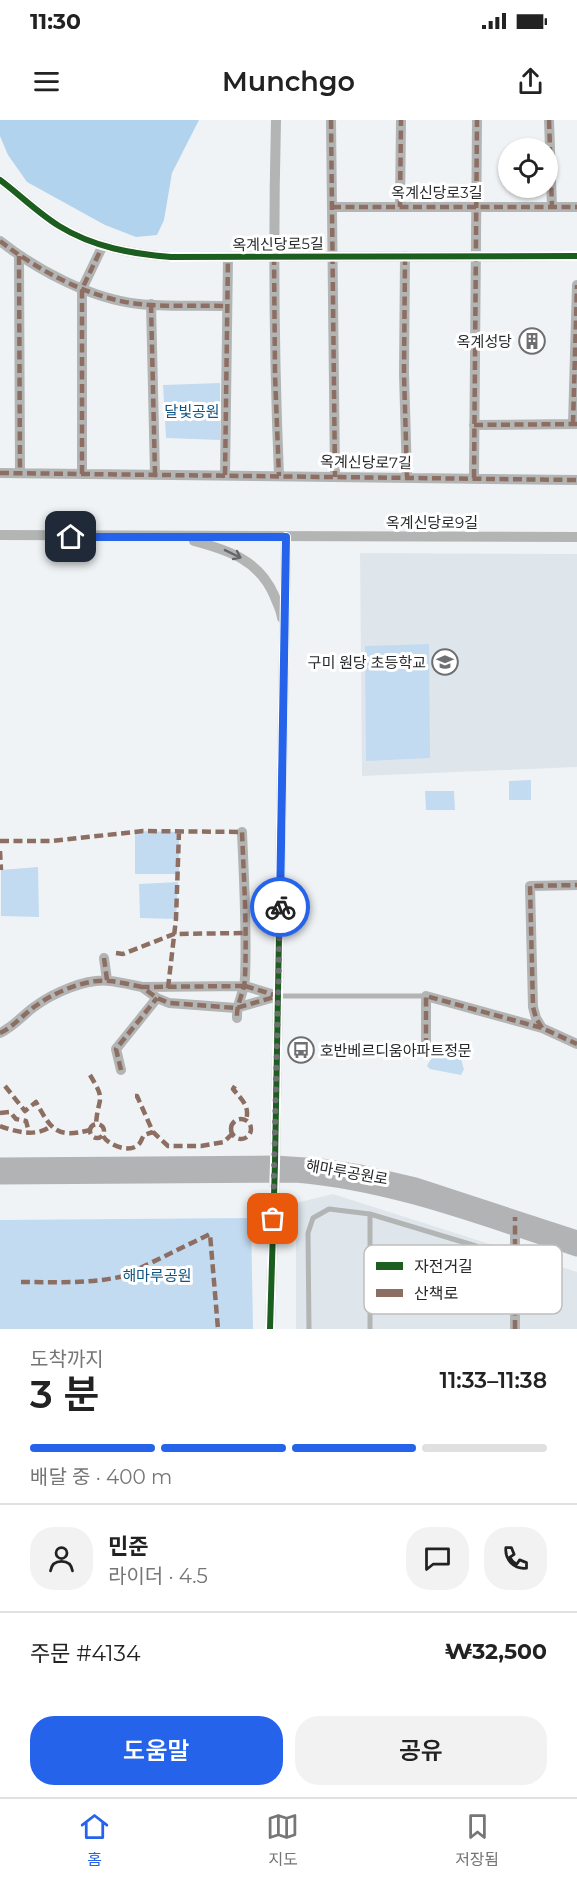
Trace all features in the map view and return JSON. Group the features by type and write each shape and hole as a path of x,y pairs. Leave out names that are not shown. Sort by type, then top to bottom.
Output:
{"street":[{"path":"274,255 276,120"},
{"path":"331,120 333,255"},
{"path":"400,207 401,120"},
{"path":"474,478 477,120"},
{"path":"549,120 552,207"},
{"name":"옥계신당로5길","path":"0,180 59,226 103,245 147,255 228,257 274,255 577,256"},
{"name":"옥계신당로3길","path":"332,207 577,207"},
{"path":"0,241 19,256 82,289 123,302 227,306"},
{"path":"82,474 82,289 103,245"},
{"name":"옥계신당로5길","path":"274,255 279,476"},
{"name":"옥계신당로5길","path":"333,255 335,477"},
{"path":"405,255 404,374 407,477"},
{"path":"19,256 20,473"},
{"name":"옥계신당로5길","path":"225,475 228,257"},
{"path":"474,425 575,424 577,285"},
{"path":"151,304 155,474"},
{"name":"옥계신당로7길","path":"0,473 577,480"},
{"path":"0,535 177,537 225,549 242,557 257,569 272,590 282,612 285,636"},
{"name":"옥계신당로9길","path":"177,537 577,537"},
{"path":"270,1329 286,537"},
{"path":"237,1013 245,986 242,832"},
{"path":"542,1028 533,1007 530,886 577,885"},
{"path":"104,958 107,980"},
{"path":"0,1033 35,1006 56,994 78,985 107,980 142,987 245,986 278,996"},
{"path":"142,987 157,998 169,1003 237,1013 278,996"},
{"path":"426,1047 426,996 542,1028 577,1044"},
{"path":"121,1070 116,1049 157,998"},
{"name":"해마루공원로","path":"0,1165 275,1169 389,1190 577,1238"},
{"name":"해마루공원로","path":"0,1177 275,1169"},
{"path":"515,1223 515,1245"},
{"name":"해마루공원로","path":"515,1223 577,1249"}],"lane":[{"path":"278,996 426,996"},
{"path":"309,1329 308,1233 312,1218 329,1209 370,1214 473,1245"},
{"path":"370,1214 370,1245"}],"shaded area":[{"path":"0,120 199,120 172,173 164,220 157,235 136,237 105,225 27,182 8,155 0,136"},
{"name":"구미 원당 초등학교","path":"360,553 577,554 577,767 362,776"},
{"path":"333,1194 493,1245 364,1245 364,1314 562,1314 562,1267 577,1272 577,1329 296,1329 296,1203"}],"green space":[{"name":"달빛공원","path":"220,383 220,440 166,438 163,385"},
{"path":"429,644 430,758 366,761 365,646"},
{"path":"531,780 531,800 509,800 509,781"},
{"path":"425,791 454,791 455,810 426,810"},
{"path":"135,831 179,832 179,874 135,874"},
{"path":"38,867 39,917 1,916 1,870"},
{"path":"178,882 176,919 140,918 139,884"},
{"path":"449,1042 459,1053 464,1069 461,1075 430,1069 427,1066 445,1043"},
{"name":"해마루공원","path":"251,1218 253,1329 0,1329 0,1220"}],"marked path":[{"path":"331,120 335,477"},
{"path":"400,207 401,120"},
{"path":"474,478 477,120"},
{"path":"549,120 552,207"},
{"path":"332,207 577,207"},
{"path":"0,241 65,282 102,296 150,305 227,306"},
{"path":"82,474 82,289 103,245"},
{"path":"19,256 20,473"},
{"path":"274,256 279,476"},
{"path":"405,256 404,374 407,477"},
{"path":"225,475 228,257"},
{"path":"573,424 577,285"},
{"path":"151,304 155,474"},
{"path":"474,425 577,424"},
{"path":"0,473 577,480"},
{"path":"0,841 52,841 143,831 242,832 246,959 245,982 237,1018"},
{"path":"168,988 176,919 179,832"},
{"path":"0,851 1,870"},
{"path":"542,1028 533,1007 530,886 577,885"},
{"path":"116,953 123,954 174,934 245,933"},
{"path":"104,958 107,980"},
{"path":"0,1033 42,1002 80,984 110,981 142,987"},
{"path":"245,986 278,996 236,1008 169,1003 157,998 142,987 245,986"},
{"path":"426,1047 426,996 542,1028 577,1044"},
{"path":"121,1070 116,1049 157,998"},
{"path":"90,1075 100,1095 96,1124"},
{"path":"5,1086 25,1111 36,1102 46,1119 56,1129 69,1133 90,1130"},
{"path":"235,1086 233,1089 246,1107 246,1120"},
{"path":"135,1096 153,1132 168,1146 201,1146 224,1142 232,1134"},
{"path":"0,1113 10,1112 16,1119 26,1121 29,1132"},
{"path":"241,1119 248,1122 251,1129 248,1136 241,1139 234,1136 231,1129 234,1122 241,1119"},
{"path":"94,1124 100,1124 104,1131 100,1138 94,1138 90,1134 90,1128 94,1124"},
{"path":"0,1126 19,1132 32,1133 50,1127"},
{"path":"103,1136 114,1145 130,1148 139,1144 144,1135 153,1132"},
{"path":"515,1217 515,1245"},
{"path":"21,1282 85,1281 124,1276 210,1234 218,1329"},
{"path":"515,1314 515,1329"}],"cycle path":[{"path":"0,180 44,215 72,233 99,244 142,254 171,257 577,256"},
{"path":"270,1329 286,537"}],"way so far":[{"path":"273,1219 280,907"}],"place":[{"name":"옥계성당","path":"532,341"},
{"name":"구미 원당 초등학교","path":"445,662"},
{"name":"호반베르디움아파트정문","path":"301,1050"}],"route":[{"path":"71,537 286,537 280,907"}]}
